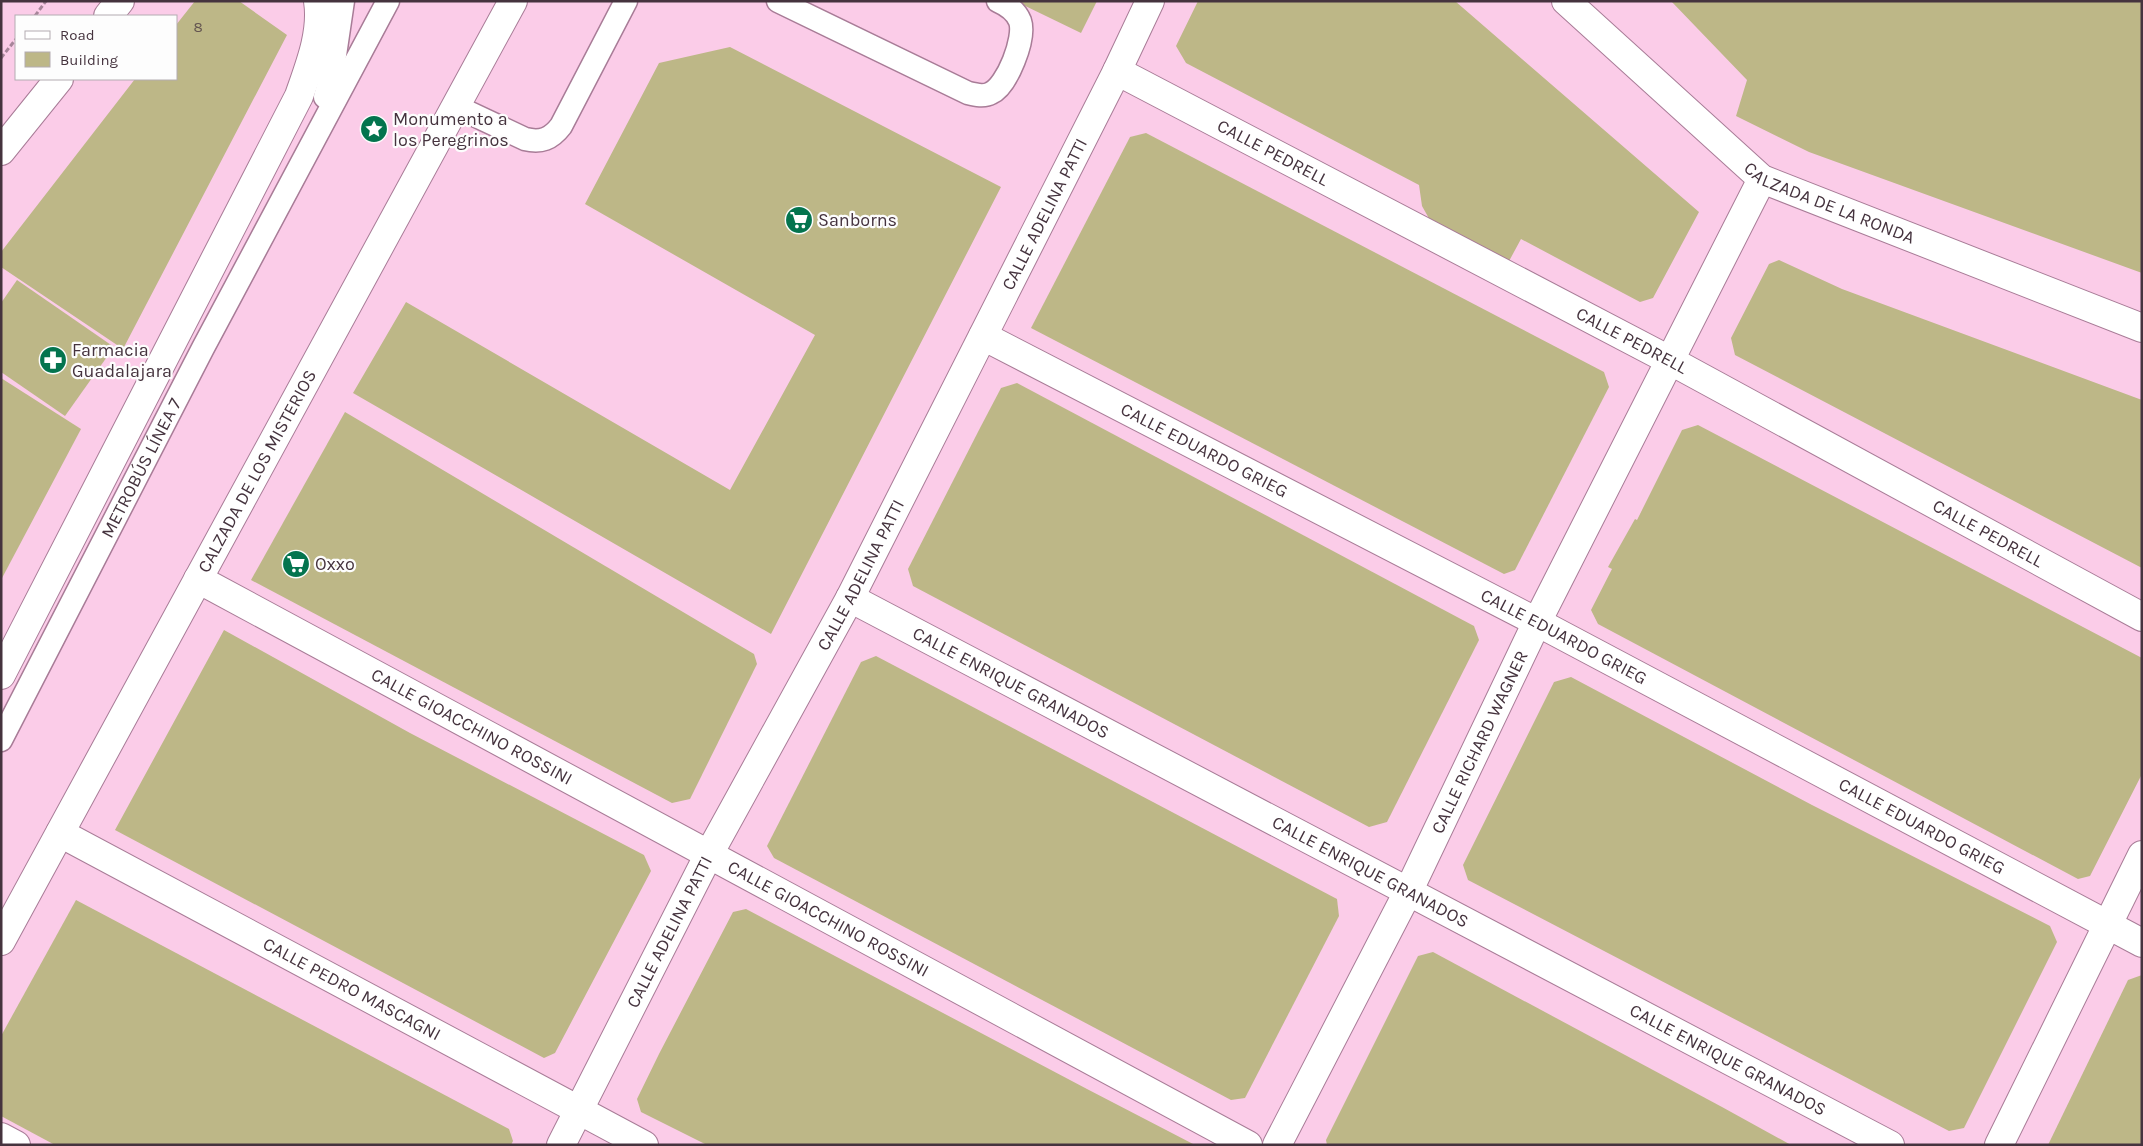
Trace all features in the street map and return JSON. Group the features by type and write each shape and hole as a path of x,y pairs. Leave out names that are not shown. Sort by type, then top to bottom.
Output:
{"street":[{"path":"109,15 120,1"},
{"name":"CALZADA DE LOS MISTERIOS","path":"1,940 513,1"},
{"name":"CALLE ADELINA PATTI","path":"561,1145 709,854 850,598 1117,71 1150,1"},
{"name":"CALZADA DE LA RONDA","path":"1566,1 1762,179 2142,328"},
{"path":"1,675 299,96 327,2"},
{"name":"CALLE PEDRELL","path":"1117,71 1671,361 2142,617"},
{"path":"1,151 58,80"},
{"name":"CALLE RICHARD WAGNER","path":"1277,1145 1408,890 1537,622 1762,179"},
{"name":"CALLE EDUARDO GRIEG","path":"983,336 1537,622 2142,943"},
{"name":"CALLE GIOACCHINO ROSSINI","path":"198,579 1248,1145"},
{"name":"CALLE ENRIQUE GRANADOS","path":"850,598 1890,1145"},
{"name":"CALLE PEDRO MASCAGNI","path":"60,833 644,1145"},
{"path":"1999,1145 2142,855"},
{"path":"1,1137 16,1145"}],"lane":[{"name":"METROBÚS LÍNEA 7","path":"1,740 203,348 388,1"},
{"path":"455,106 525,139 535,142 546,140 555,134 561,126 626,1"},
{"path":"778,1 968,93 979,95 990,94 999,88 1006,79 1022,31 1020,20 1014,11 998,1"},
{"name":"METROBÚS LÍNEA 7","path":"311,143 333,69 327,2"}],"path":[{"path":"35,15 46,1"},
{"path":"1,58 15,40"}],"building":[{"path":"195,1 239,1 287,35 123,349 1,267 1,252 134,80 178,80 178,22"},
{"path":"1015,1 1097,1 1081,33"},
{"path":"1198,1 1455,1 1699,212 1653,298 1640,302 1521,239 1508,263 1431,222 1422,206 1419,185 1186,63 1176,46"},
{"path":"1671,1 2142,1 2142,273 1809,152 1736,116 1747,80"},
{"path":"730,47 1001,187 771,634 353,393 406,302 730,490 815,335 585,204 659,63"},
{"path":"1146,133 1604,372 1609,387 1515,570 1504,574 1031,328 1130,137"},
{"path":"1779,260 1842,289 2142,400 2142,568 1735,355 1731,338 1769,264"},
{"name":"Farmacia Guadalajara","path":"17,280 114,347 65,416 1,372 1,303"},
{"path":"1,378 81,429 1,580"},
{"path":"1017,383 1474,626 1479,640 1387,822 1369,827 913,586 908,569 980,428 1001,388"},
{"path":"345,412 754,654 757,664 690,799 672,803 251,580"},
{"path":"1698,425 2142,658 2142,774 2090,876 2078,879 1598,624 1591,610 1612,569 1608,567 1635,519 1637,520 1682,430"},
{"path":"224,630 410,733 644,855 651,871 555,1053 544,1058 115,830"},
{"path":"876,656 1337,899 1339,916 1245,1098 1231,1100 774,858 767,846 861,662"},
{"path":"1571,677 1812,805 2050,926 2057,942 1964,1128 1949,1131 1468,880 1463,865 1554,682"},
{"path":"76,900 509,1129 513,1141 511,1145 55,1145 1,1116 1,1036"},
{"path":"746,909 1195,1145 707,1145 641,1112 637,1099 659,1054 733,912"},
{"path":"1433,952 1791,1145 1327,1145 1326,1140 1418,956"},
{"path":"2142,975 2142,1145 2048,1145 2128,980"}],"place":[{"name":"Monumento a los Peregrinos","path":"374,129"},
{"name":"Sanborns","path":"799,220"},
{"name":"Farmacia Guadalajara","path":"53,360"},
{"name":"Oxxo","path":"296,564"}]}
